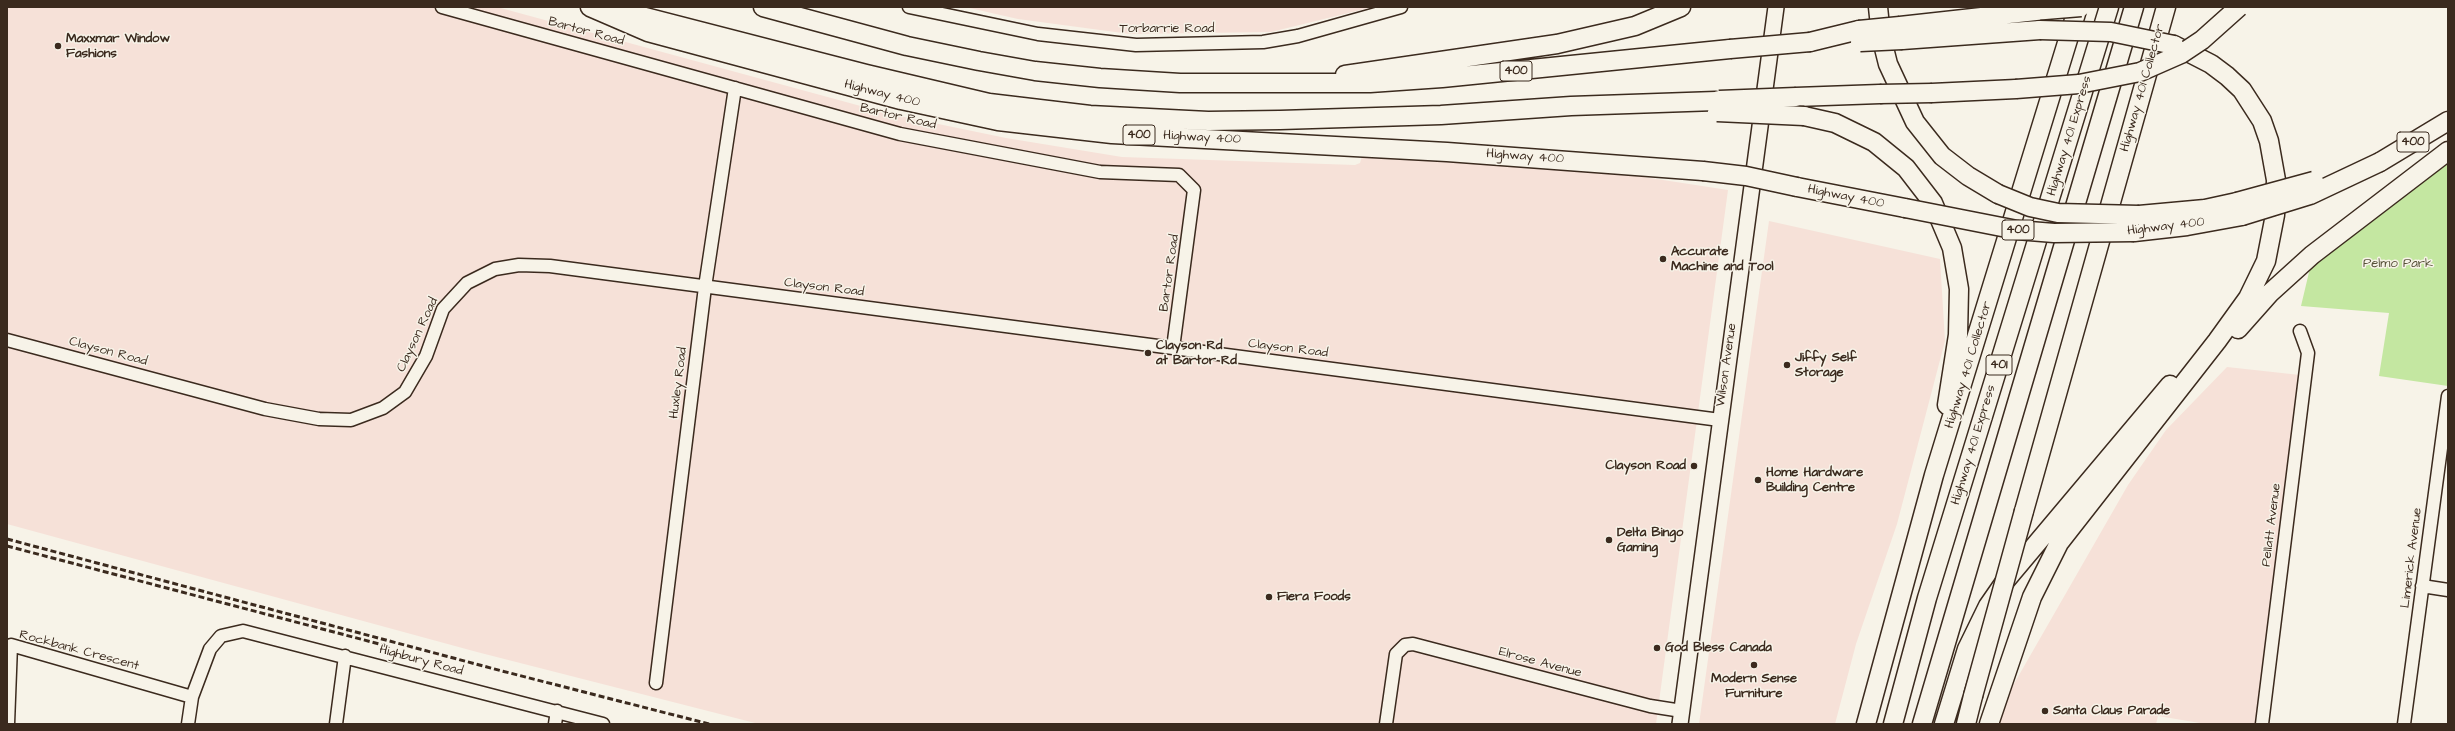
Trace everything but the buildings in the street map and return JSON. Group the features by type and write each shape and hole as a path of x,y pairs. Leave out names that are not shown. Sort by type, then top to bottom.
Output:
{"highway":[{"name":"Highway 400","path":"590,7 648,32 900,100 998,120 1112,134 1440,151 1703,171 1746,176 2017,230 2054,233 2137,224 2187,226 2240,209 2378,159 2447,121"},
{"path":"604,7 907,85 989,103 1090,115 1208,121 1489,113 1569,117 1717,106 1796,97 1932,93 2079,84 2140,72 2180,54 2202,40 2239,7"},
{"name":"400","path":"763,7 907,46 1035,71 1100,78 1180,83 1370,83 1442,78 1901,33"},
{"path":"1301,83 1399,65 1557,44 1635,26 1681,7"},
{"path":"1878,7 1881,36 1888,64 1915,122 1942,156 1968,176 1998,194 2030,207 2058,213 2137,224"},
{"path":"2067,45 2074,7"},
{"path":"1901,33 2045,10 2080,7"},
{"name":"Highway 401 Collector","path":"1866,724 1934,475 2080,7"},
{"name":"Highway 401 Express","path":"1893,724 1927,598 2109,7"},
{"name":"Highway 401 Express","path":"1922,724 2134,7"},
{"name":"Highway 401 Collector","path":"1966,724 2024,511 2166,7"},
{"path":"1901,33 2040,30 2111,32 2174,45 2211,64 2242,90 2258,116 2269,141 2274,163 2275,215 2266,261 2248,298 2164,412 2067,532 2049,561 2024,616 1989,724"},
{"path":"1717,106 1804,116 1836,123 1852,130 1874,142 1895,157 1918,181 1933,203 1944,225 1956,270 1959,312 1953,369 1934,475"},
{"path":"2164,412 2289,275 2335,236 2448,151"},
{"path":"1944,724 1967,649 1988,606 2006,580 2176,378 2220,320 2244,285 2275,215"}],"main road":[{"name":"Wilson Avenue","path":"1681,717 1776,7"}],"street":[{"name":"Bartor Road","path":"442,7 900,134 1105,173 1179,175 1194,190 1173,348"},
{"name":"Torbarrie Road","path":"909,7 1038,34 1136,45 1263,42 1298,36 1401,7"},
{"name":"Huxley Road","path":"656,683 705,287 735,88"},
{"name":"Clayson Road","path":"7,340 265,409 315,419 342,421 372,414 400,397 421,367 442,309 466,283 495,269 519,265 550,266 1720,420"},
{"name":"Pellatt Avenue","path":"2262,724 2308,353 2300,331"},
{"name":"Limerick Avenue","path":"2404,724 2422,586 2444,448 2448,396"},
{"path":"2422,586 2448,590"},
{"name":"Highbury Road","path":"192,697 210,649 222,636 243,631 345,656 603,724"},
{"name":"Elrose Avenue","path":"1386,724 1396,654 1405,645 1412,644 1650,706 1681,717"},
{"name":"Rockbank Crescent","path":"8,724 11,645 192,697"},
{"path":"336,724 345,656"},
{"path":"188,724 192,697"},
{"path":"555,724 557,711"}],"shaded area":[{"path":"7,7 497,7 890,114 1006,138 1122,157 1355,165 1360,163 1362,156 1624,174 1728,190 1656,724 759,724 477,652 7,524"},
{"path":"965,7 1373,7 1271,32 1130,34 1018,19"},
{"path":"1769,221 1940,259 1945,341 1897,524 1856,644 1835,724 1699,724"},
{"path":"2227,367 2300,375 2257,724 2206,724 2158,716 2156,724 1998,724 2003,703 2128,485 2166,430"}],"green space":[{"name":"Pelmo Park","path":"2448,162 2448,386 2379,376 2389,313 2301,306 2310,268"}],"railway":[{"path":"7,539 502,671 709,724"},
{"path":"7,546 387,646"}],"place":[{"name":"Maxxmar Window Fashions","path":"58,46"},
{"name":"Accurate Machine and Tool","path":"1663,259"},
{"name":"Clayson Rd at Bartor Rd","path":"1148,353"},
{"name":"Jiffy Self Storage","path":"1787,365"},
{"name":"Clayson Road","path":"1694,466"},
{"name":"Home Hardware Building Centre","path":"1758,480"},
{"name":"Delta Bingo Gaming","path":"1609,540"},
{"name":"Fiera Foods","path":"1269,597"},
{"name":"God Bless Canada","path":"1657,648"},
{"name":"Modern Sense Furniture","path":"1754,665"},
{"name":"Santa Claus Parade","path":"2045,711"}]}
